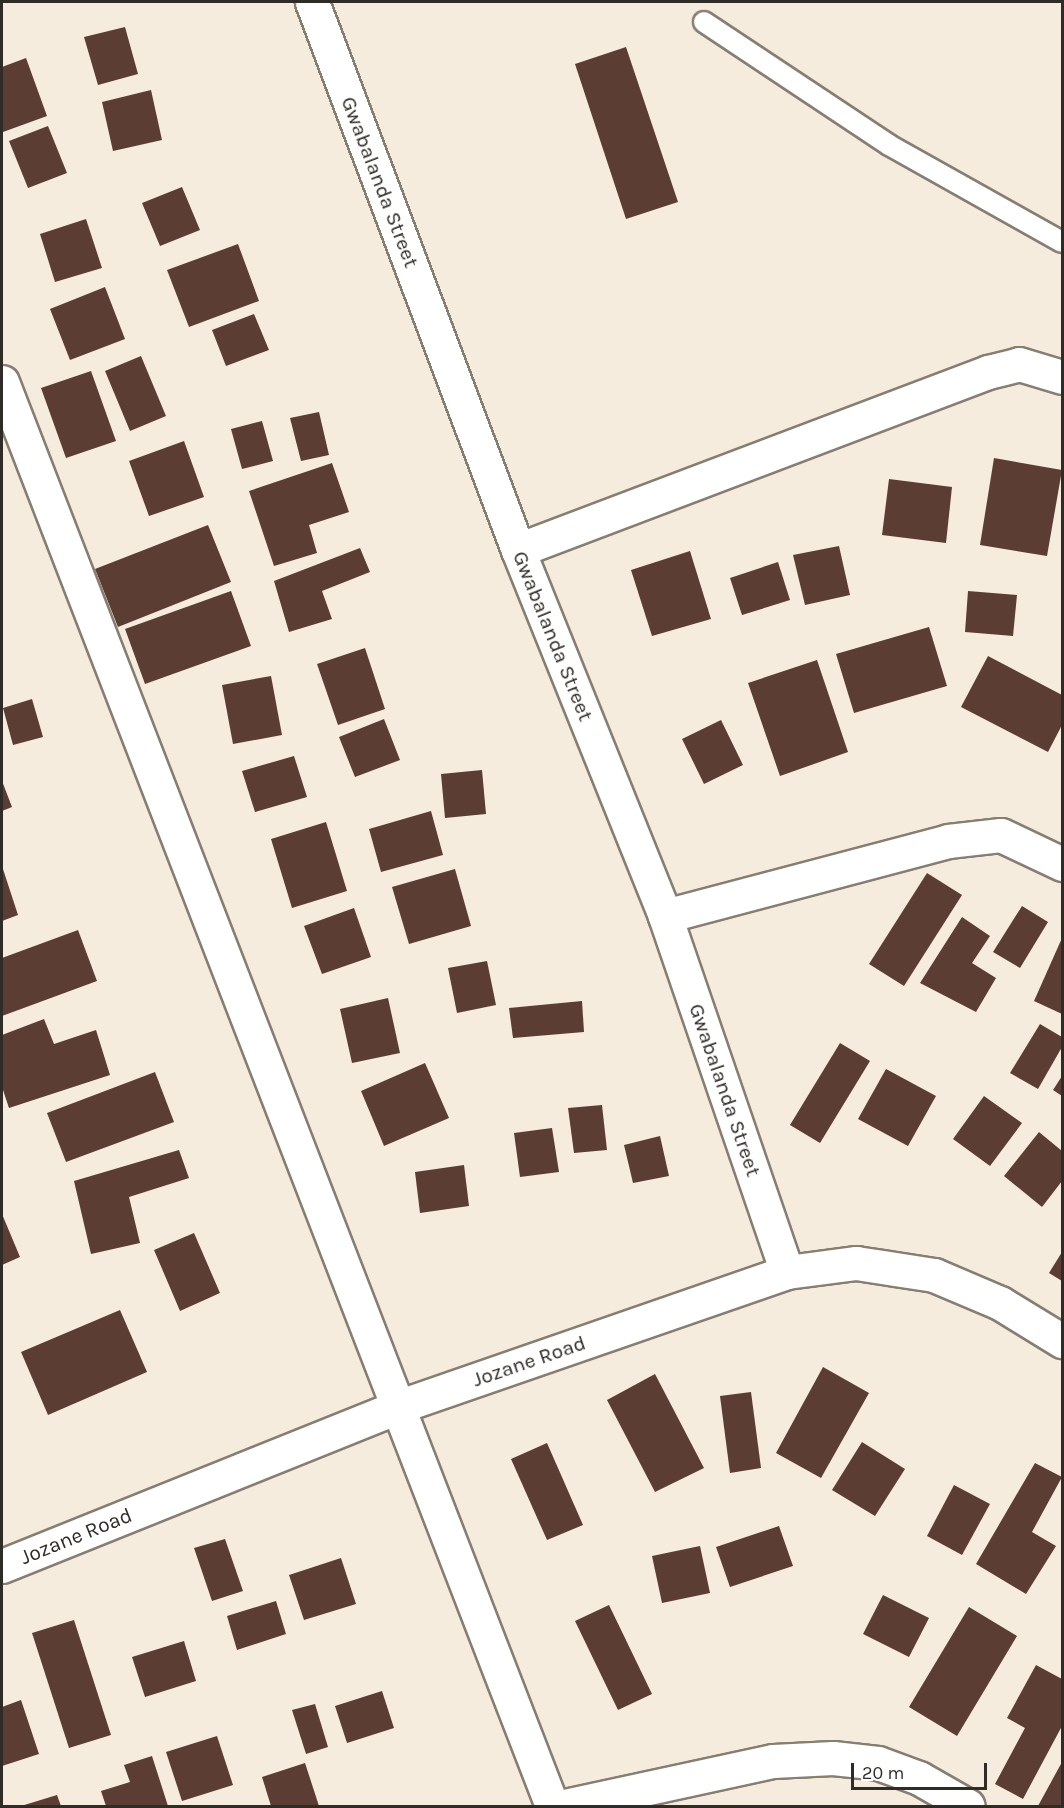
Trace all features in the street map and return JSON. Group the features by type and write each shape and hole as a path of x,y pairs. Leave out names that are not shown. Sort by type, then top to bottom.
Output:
{"street":[{"name":"Gwabalanda Street","path":"312,2 518,550 665,916 787,1272"},
{"path":"518,550 988,372 1019,364 1062,377"},
{"path":"2,382 400,1406 552,1806"},
{"path":"665,916 948,841 1001,835 1062,864"},
{"name":"Jozane Road","path":"2,1566 400,1406 787,1272 856,1263 934,1275 1000,1303 1062,1341"},
{"path":"565,1806 773,1761 833,1758 878,1763 919,1778 968,1806"}],"lane":[{"path":"705,22 889,145 1062,242"}],"building":[{"path":"125,27 138,74 98,85 84,37"},
{"path":"626,47 678,202 626,219 575,64"},
{"path":"26,58 47,116 3,132 2,67"},
{"path":"151,90 162,140 113,151 102,102"},
{"path":"48,126 67,173 28,188 9,141"},
{"path":"182,187 200,230 160,246 142,203"},
{"path":"86,219 102,268 55,282 40,234"},
{"path":"238,244 259,301 189,327 167,270"},
{"path":"105,287 125,339 70,360 50,309"},
{"path":"254,314 269,350 226,366 212,330"},
{"path":"141,356 166,416 130,431 105,371"},
{"path":"91,371 116,441 66,458 41,388"},
{"path":"319,412 329,455 301,461 290,418"},
{"path":"262,421 273,461 242,469 231,429"},
{"path":"184,441 204,497 149,516 129,461"},
{"path":"994,458 1062,470 1047,556 980,545"},
{"path":"332,463 349,512 309,525 317,553 274,566 249,491"},
{"path":"889,479 952,487 946,543 882,535"},
{"path":"208,525 231,582 118,627 95,569"},
{"path":"839,546 850,595 805,605 793,555"},
{"path":"360,548 370,572 322,591 332,619 289,632 274,581"},
{"path":"690,551 711,619 652,636 631,570"},
{"path":"778,562 790,600 742,615 730,578"},
{"path":"231,591 251,646 145,684 125,629"},
{"path":"968,591 1017,595 1013,636 965,632"},
{"path":"929,627 947,686 854,713 836,654"},
{"path":"365,648 385,709 338,725 317,664"},
{"path":"988,656 1062,695 1062,725 1048,752 961,707"},
{"path":"817,660 848,752 780,776 748,683"},
{"path":"271,676 282,735 233,744 222,685"},
{"path":"32,699 43,737 13,745 3,708"},
{"path":"384,719 400,760 355,777 339,737"},
{"path":"721,720 743,765 704,784 682,739"},
{"path":"294,756 307,797 255,812 242,771"},
{"path":"482,770 486,814 445,818 441,774"},
{"path":"2,781 12,807 2,811"},
{"path":"431,811 443,855 381,872 369,829"},
{"path":"326,822 347,891 292,908 271,839"},
{"path":"2,866 18,915 2,921"},
{"path":"455,869 471,926 409,944 392,887"},
{"path":"927,873 962,895 904,986 869,964"},
{"path":"1022,906 1048,922 1020,968 993,952"},
{"path":"354,908 371,957 322,974 304,926"},
{"path":"962,917 990,936 972,963 996,978 976,1012 920,983"},
{"path":"78,930 97,981 2,1016 2,958"},
{"path":"1062,938 1062,1014 1034,1001"},
{"path":"487,961 496,1005 457,1013 448,968"},
{"path":"388,998 400,1053 352,1063 340,1009"},
{"path":"582,1001 584,1032 513,1038 509,1008"},
{"path":"44,1019 54,1044 96,1030 110,1075 9,1108 2,1087 2,1035"},
{"path":"1040,1024 1062,1037 1062,1047 1038,1089 1010,1073"},
{"path":"840,1043 870,1061 820,1143 790,1125"},
{"path":"425,1063 449,1118 384,1146 361,1091"},
{"path":"886,1069 936,1096 908,1146 858,1119"},
{"path":"155,1072 174,1122 66,1162 47,1113"},
{"path":"1062,1076 1062,1096 1053,1090"},
{"path":"984,1096 1022,1123 990,1166 953,1139"},
{"path":"602,1105 607,1150 574,1153 568,1108"},
{"path":"552,1128 559,1172 520,1177 514,1133"},
{"path":"1039,1132 1062,1151 1062,1181 1042,1207 1004,1176"},
{"path":"660,1136 669,1176 633,1183 624,1145"},
{"path":"179,1150 189,1178 129,1197 140,1243 91,1254 74,1181"},
{"path":"464,1165 469,1206 420,1213 415,1172"},
{"path":"2,1214 20,1257 2,1265"},
{"path":"194,1233 220,1293 180,1311 154,1250"},
{"path":"1062,1252 1062,1281 1049,1273"},
{"path":"120,1310 147,1372 48,1415 21,1352"},
{"path":"823,1367 869,1393 821,1478 776,1453"},
{"path":"655,1374 704,1468 655,1492 607,1400"},
{"path":"751,1392 761,1468 730,1473 720,1396"},
{"path":"862,1442 905,1469 875,1516 832,1490"},
{"path":"547,1443 583,1525 547,1540 511,1459"},
{"path":"1035,1463 1062,1477 1032,1532 1056,1546 1026,1594 976,1564"},
{"path":"954,1485 990,1504 962,1555 927,1536"},
{"path":"779,1526 793,1566 730,1587 716,1547"},
{"path":"225,1539 243,1591 212,1601 194,1548"},
{"path":"700,1546 710,1593 662,1603 652,1556"},
{"path":"341,1558 356,1604 304,1620 289,1575"},
{"path":"883,1595 929,1618 909,1657 863,1634"},
{"path":"276,1601 286,1634 237,1650 227,1616"},
{"path":"609,1605 652,1694 618,1710 575,1621"},
{"path":"969,1607 1017,1636 957,1736 909,1707"},
{"path":"74,1620 111,1735 69,1748 32,1633"},
{"path":"184,1641 196,1681 145,1697 132,1657"},
{"path":"1036,1665 1062,1679 1062,1726 1023,1799 995,1784 1025,1728 1007,1718"},
{"path":"382,1691 394,1728 347,1743 335,1706"},
{"path":"21,1700 39,1754 2,1766 2,1707"},
{"path":"315,1704 328,1747 306,1754 292,1710"},
{"path":"217,1736 233,1785 182,1801 166,1752"},
{"path":"152,1756 168,1806 106,1806 101,1791 130,1782 124,1765"},
{"path":"1062,1762 1062,1806 1038,1806"},
{"path":"305,1763 319,1806 271,1806 262,1777"},
{"path":"57,1795 61,1806 21,1806"}]}
